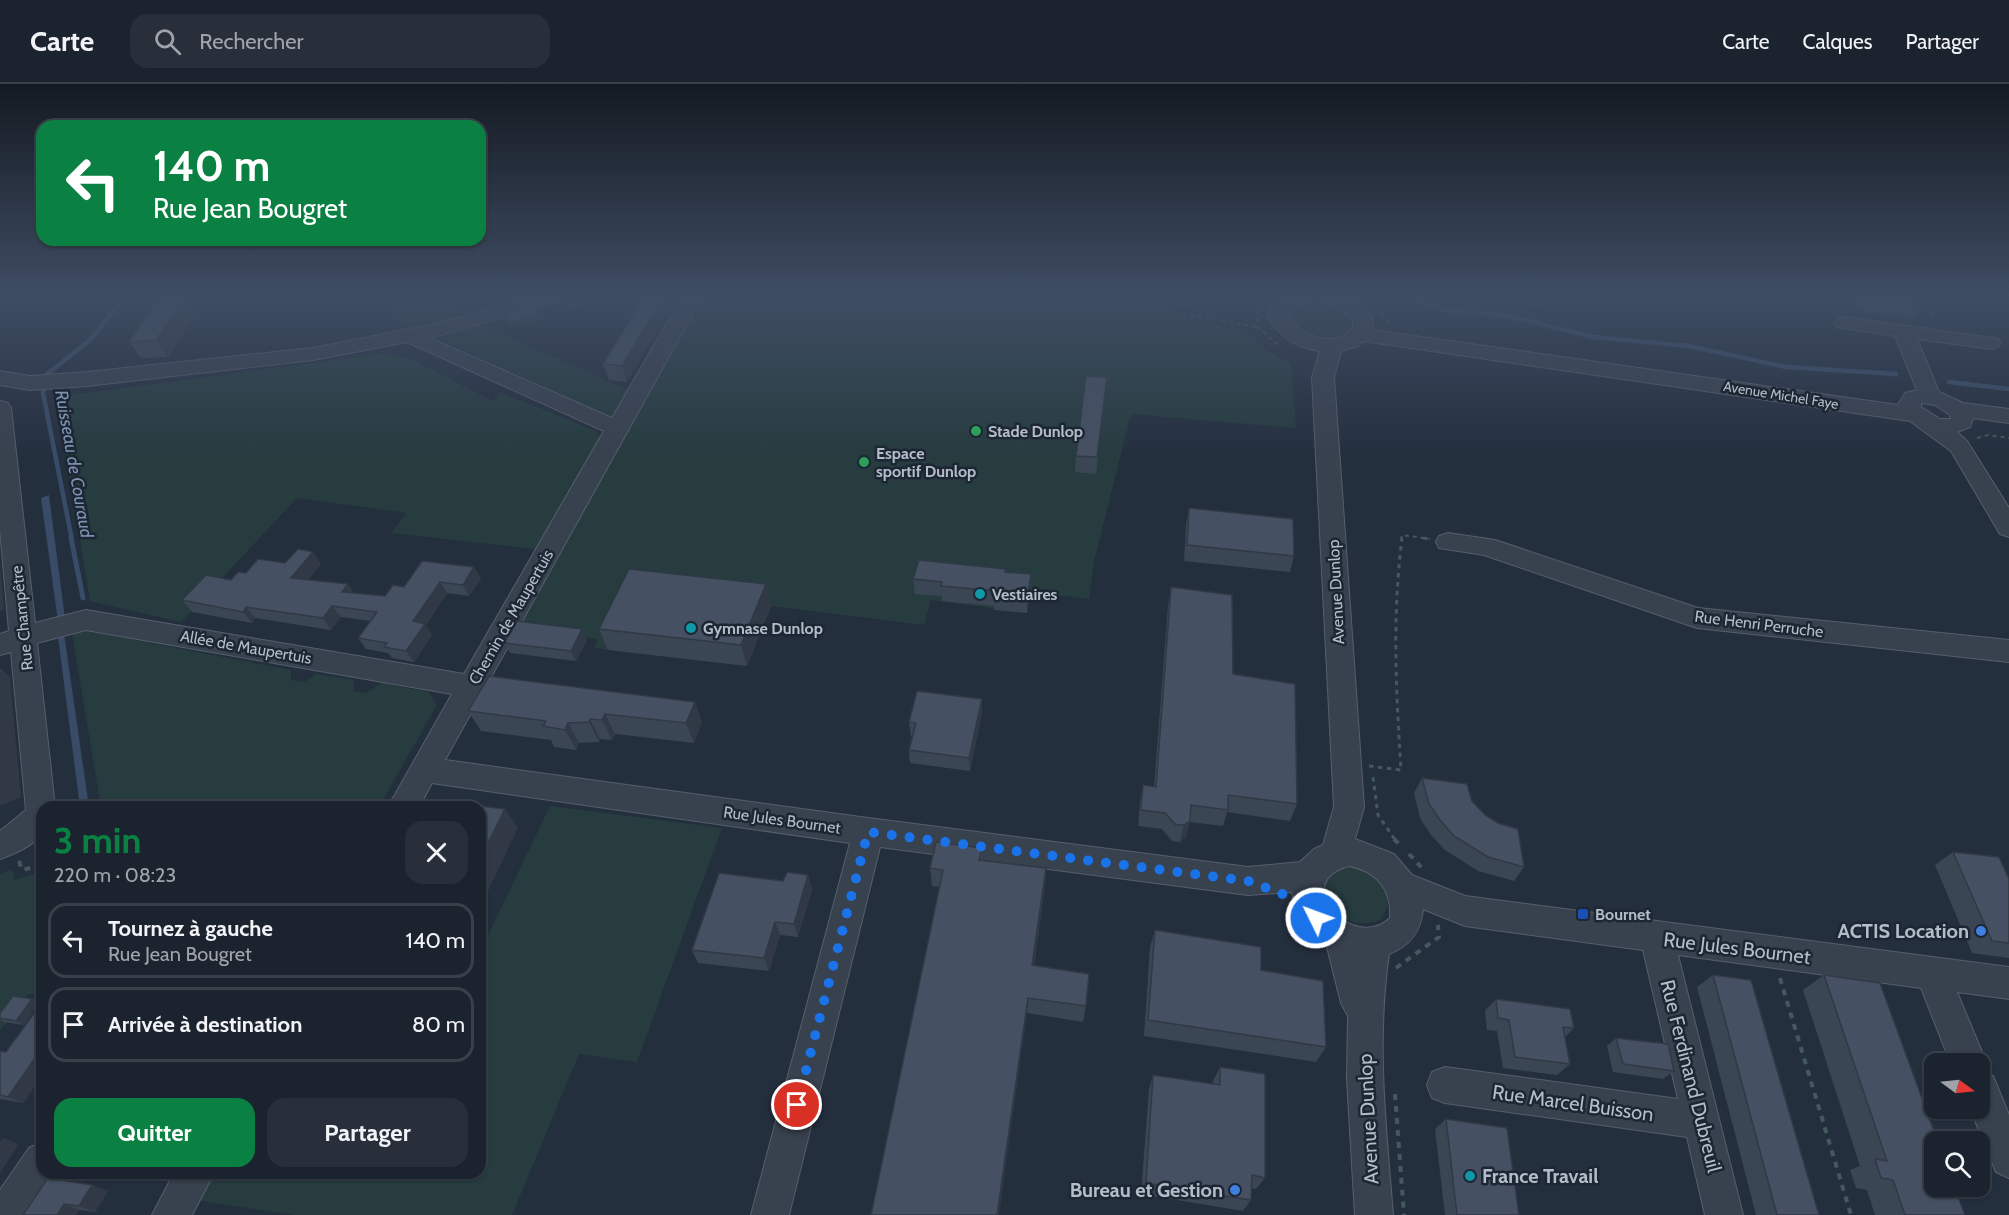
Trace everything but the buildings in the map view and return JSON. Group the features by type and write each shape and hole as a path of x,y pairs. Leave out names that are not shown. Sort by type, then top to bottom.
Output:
{"street":[{"path":"0,378 43,381 87,379 220,366 336,350"},
{"path":"438,350 605,424 619,427"},
{"name":"Chemin de Maupertuis","path":"406,801 662,350"},
{"name":"Avenue Dunlop","path":"1310,350 1323,377"},
{"name":"Avenue Dunlop","path":"1331,350 1323,377 1349,807 1336,853"},
{"name":"Avenue Michel Faye","path":"1522,350 1922,409"},
{"path":"1908,350 1922,409"},
{"name":"Rue Champêtre","path":"0,408 12,641 39,801"},
{"path":"1922,409 1959,426 2009,429"},
{"path":"1922,409 1959,426 2009,416"},
{"path":"1959,426 2009,528"},
{"name":"Rue Henri Perruche","path":"1448,542 1486,546 1697,618 2009,651"},
{"name":"Allée de Maupertuis","path":"12,641 71,621 86,620 471,686"},
{"name":"Rue Jules Bournet","path":"424,769 868,832 1309,890"},
{"name":"Avenue Dunlop","path":"1349,807 1375,859"},
{"name":"Rue Champêtre","path":"0,845 16,839 36,822"},
{"path":"770,1215 868,832"},
{"path":"1349,852 1375,859 1390,871 1402,886 1407,912 1404,923 1387,940 1358,943 1341,938 1316,918 1309,890 1315,866 1336,853 1349,852"},
{"name":"Rue Jules Bournet","path":"1402,886 1447,909 2009,983"},
{"name":"Rue Jules Bournet","path":"1404,923 1447,909"},
{"name":"Avenue Dunlop","path":"1341,938 1363,1023"},
{"name":"Rue Ferdinand Dubreuil","path":"1657,938 1724,1215"},
{"name":"Avenue Dunlop","path":"1374,943 1367,980 1363,1023 1374,1215"},
{"path":"1932,972 1965,1053"},
{"name":"Rue Marcel Buisson","path":"1445,1085 1702,1121"},
{"path":"1990,1113 2009,1159"},
{"path":"6,1215 36,1170"},
{"path":"171,1215 192,1179"}],"path":[{"path":"1346,763 1401,770 1394,645 1395,596 1402,535 1448,542"},
{"path":"1371,756 1377,815 1382,828 1435,881 1447,909 1439,937 1394,970"},
{"path":"1772,952 1851,1215"},
{"path":"1395,1087 1404,1215"}],"green space":[{"path":"463,350 538,350 630,391 613,418"},
{"name":"Espace sportif Dunlop","path":"673,350 1266,350 1291,364 1296,428 1131,414 1094,561 1089,599 1030,592 1027,613 931,600 924,625 771,606 747,666 594,648 598,639 541,632 535,622 522,621"},
{"path":"380,354 411,359 492,401 500,392 596,431 601,439 535,549 391,533 407,513 297,498 181,622 90,601 57,397"},
{"path":"83,630 291,670 291,680 304,682 316,674 354,680 354,691 366,693 382,683 428,692 437,705 382,801 100,801 72,634"},
{"path":"550,806 722,828 637,1062 579,1054 512,1215 293,1215 195,1200 207,1179 486,1179 486,939"},
{"path":"1346,867 1366,872 1381,884 1388,901 1380,920 1368,923 1356,922 1334,912 1327,903 1323,894 1323,884 1329,875"},
{"path":"12,869 14,880 36,873 36,995 28,994 0,1031 0,875"}],"water":[{"path":"49,495 65,619 58,621 41,498"},
{"path":"63,627 88,801 79,801 57,629"}],"waterway":[{"name":"Ruisseau de Couraud","path":"72,540 43,393 46,375 78,350"},
{"path":"1706,350 1786,367 1896,374"},
{"path":"1949,382 2009,389"},
{"name":"Ruisseau de Couraud","path":"71,538 83,598"}],"place":[{"name":"Stade Dunlop","path":"976,431"},
{"name":"Espace sportif Dunlop","path":"864,462"},
{"name":"Vestiaires","path":"980,594"},
{"name":"Gymnase Dunlop","path":"691,628"},
{"name":"Bournet","path":"1583,914"},
{"name":"ACTIS Location","path":"1981,931"},
{"name":"France Travail","path":"1470,1176"},
{"name":"Bureau et Gestion","path":"1235,1190"}],"route":[{"path":"797,1105 868,832 1248,881 1309,904 1316,918"}]}
